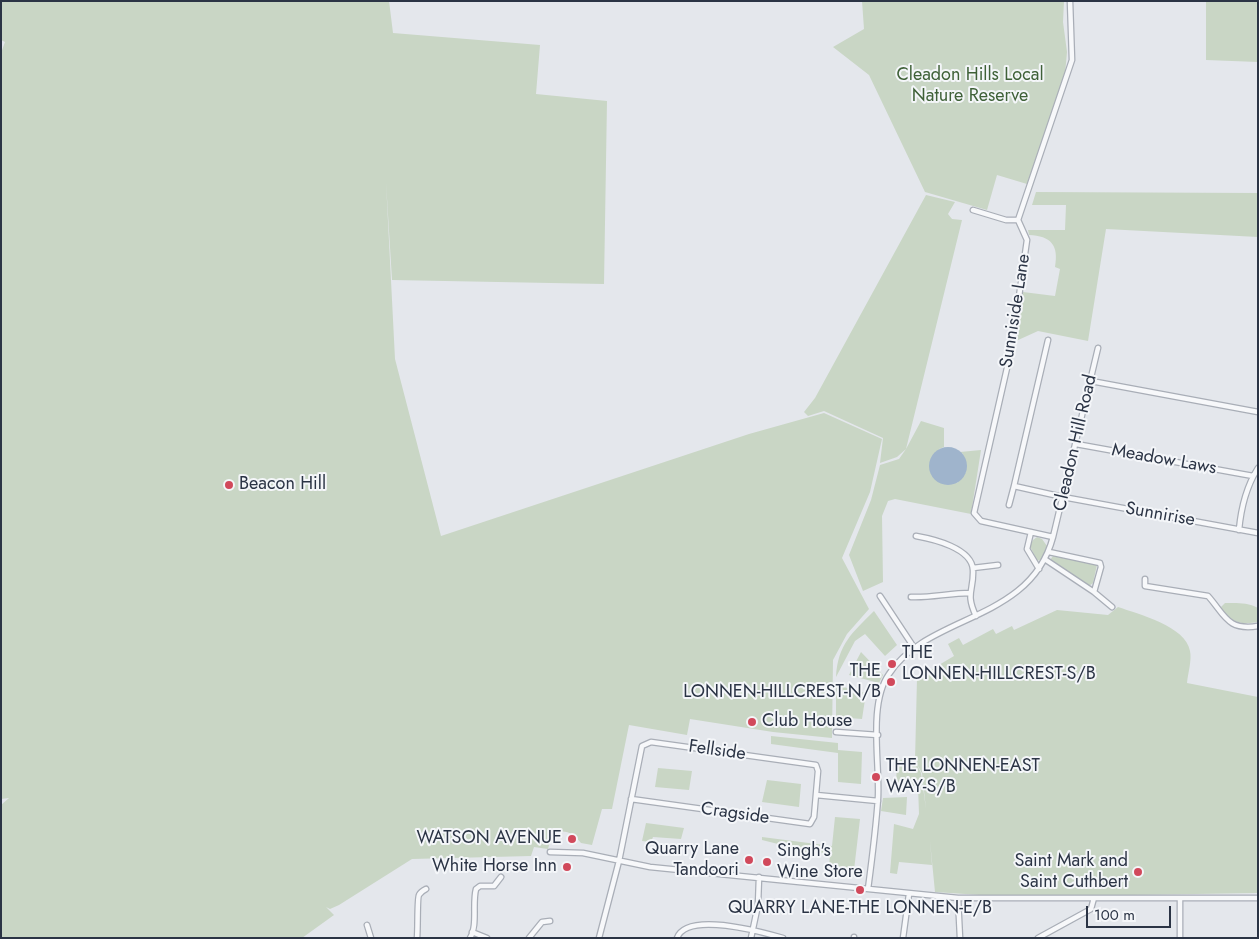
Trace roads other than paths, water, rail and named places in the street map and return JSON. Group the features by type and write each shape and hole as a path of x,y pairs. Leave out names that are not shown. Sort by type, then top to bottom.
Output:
{"street":[{"path":"972,210 1006,220 1018,220 1072,60 1070,1"},
{"name":"Sunniside Lane","path":"1018,220 1027,240 1012,346 974,514 981,521 1053,537"},
{"path":"1009,505 1048,340"},
{"name":"Cleadon Hill Road","path":"868,889 878,801 878,709 888,674 915,649 1012,597 1025,586 1046,560 1050,552 1098,348"},
{"path":"1091,381 1258,412"},
{"name":"Meadow Laws","path":"1076,444 1253,476"},
{"path":"1239,530 1241,511 1253,476 1258,468"},
{"name":"Sunnirise","path":"1014,486 1063,497 1258,533"},
{"path":"1031,532 1027,549 1039,569"},
{"path":"916,536 938,540 954,547 967,558 973,568 970,603 976,616"},
{"path":"1050,552 1100,563 1102,568 1094,592"},
{"path":"1046,560 1094,592 1112,607"},
{"path":"973,568 998,565"},
{"path":"1145,579 1145,586 1208,596 1229,622 1248,627 1258,626"},
{"path":"911,597 930,598 944,594 970,593"},
{"path":"880,596 915,649"},
{"path":"836,732 878,735"},
{"name":"Fellside","path":"631,799 642,746 650,742 816,765 818,771 816,795"},
{"path":"816,795 878,801"},
{"name":"Cragside","path":"631,799 810,824 814,818 816,795"},
{"path":"600,938 619,860 631,799"},
{"path":"550,852 580,853 650,867 958,898 1258,898"},
{"path":"470,938 476,889 480,886 494,886 501,877"},
{"path":"751,938 758,906 759,878"},
{"path":"417,938 419,894 426,889"},
{"path":"903,938 910,894"},
{"path":"958,898 960,938"},
{"path":"1038,938 1091,909 1094,898"},
{"path":"1180,898 1180,938"},
{"path":"529,938 542,922 550,922"},
{"path":"367,925 371,938"},
{"path":"677,938 683,929 691,925 753,930 783,938"},
{"path":"472,932 487,938"}],"water":[{"path":"948,447 961,453 967,466 961,479 948,485 935,479 929,466 935,453"}],"place":[{"name":"Beacon Hill","path":"229,485"},
{"name":"THE LONNEN-HILLCREST-S/B","path":"892,664"},
{"name":"THE LONNEN-HILLCREST-N/B","path":"891,682"},
{"name":"Club House","path":"752,722"},
{"name":"THE LONNEN-EAST WAY-S/B","path":"876,777"},
{"name":"WATSON AVENUE","path":"572,839"},
{"name":"Quarry Lane Tandoori","path":"749,860"},
{"name":"Singh's Wine Store","path":"767,862"},
{"name":"White Horse Inn","path":"567,867"},
{"name":"Saint Mark and Saint Cuthbert","path":"1138,872"},
{"name":"QUARRY LANE-THE LONNEN-E/B","path":"860,890"}],"park label":[{"name":"Cleadon Hills Local Nature Reserve","path":"970,86"}]}
